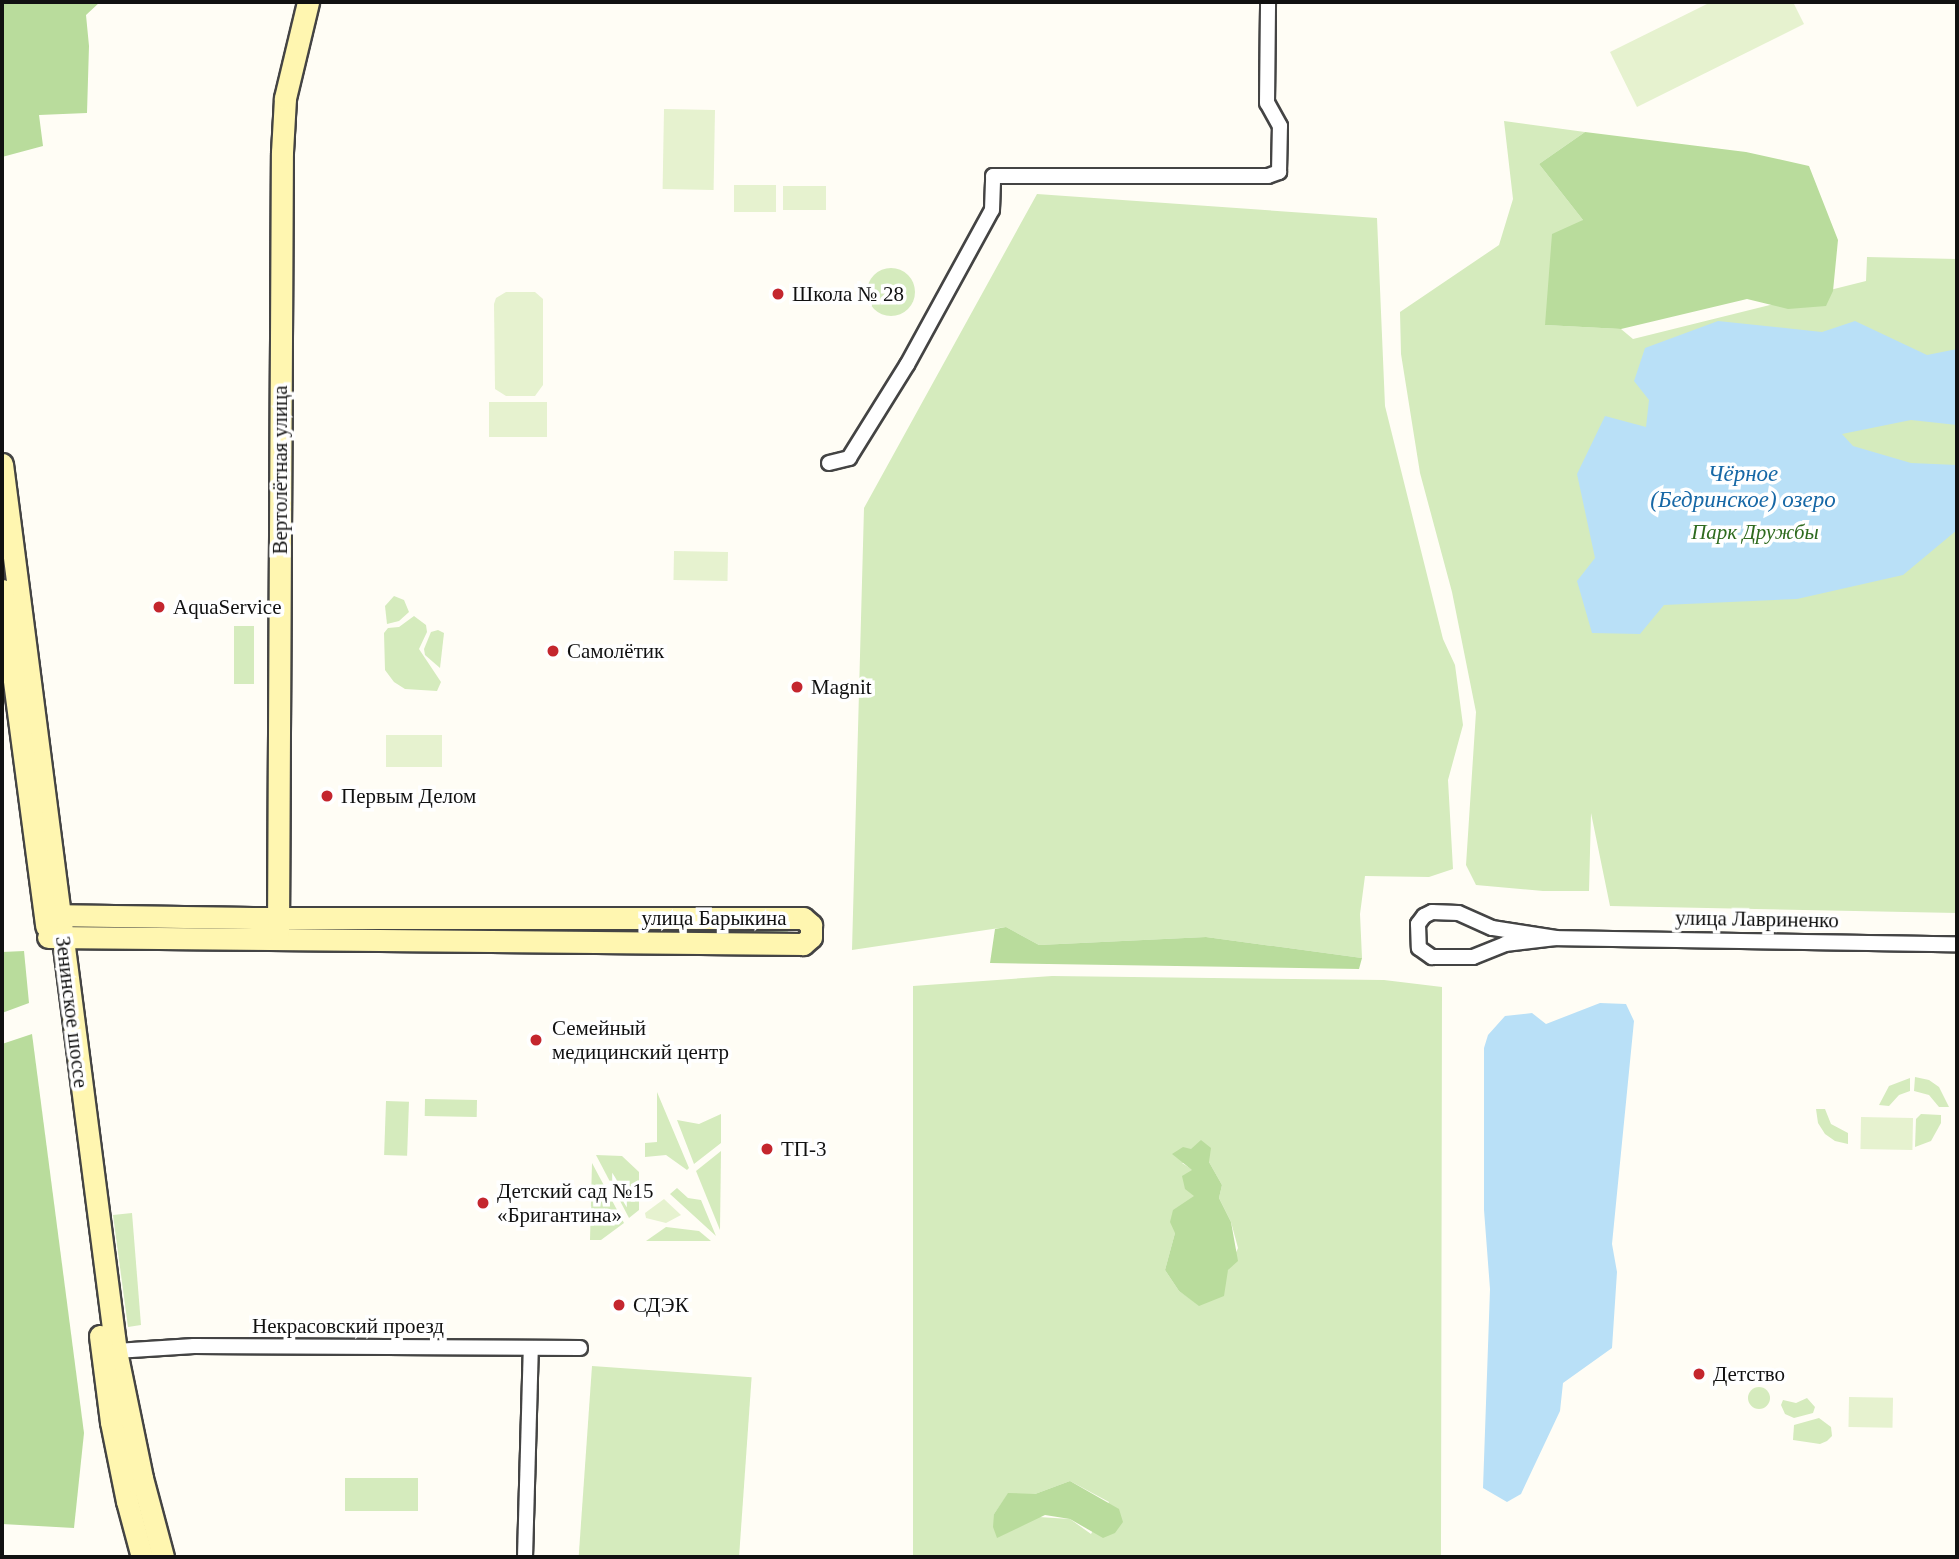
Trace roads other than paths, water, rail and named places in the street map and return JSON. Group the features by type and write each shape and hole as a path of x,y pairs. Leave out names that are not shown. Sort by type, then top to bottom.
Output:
{"street":[{"name":"Вертолётная улица","path":"278,940 282,152 285,98 308,2"},
{"path":"829,463 849,458 907,365 992,210 993,176 1268,176 1279,172 1280,125 1267,103 1268,2"},
{"name":"Зенинское шоссе","path":"2,464 55,937 116,1351 142,1478 163,1557"},
{"path":"2,590 52,915"},
{"path":"1432,912 1458,913 1492,928 1556,937 1501,945 1473,957 1432,957 1418,945 1418,924 1424,916 1432,912"},
{"name":"улица Барыкина","path":"52,915 803,918 811,925 811,937 803,944 55,937"},
{"name":"Зенинское шоссе","path":"55,937 111,1422 142,1557"},
{"name":"улица Лавриненко","path":"1556,937 1957,944"},
{"name":"Некрасовский проезд","path":"116,1351 194,1346 580,1348"},
{"path":"525,1557 531,1348"}],"water":[{"name":"Чёрное (Бедринское) озеро","path":"1718,321 1822,332 1855,321 1927,355 1957,349 1957,425 1911,420 1842,434 1853,446 1911,463 1957,465 1957,530 1903,575 1797,599 1664,605 1640,634 1592,633 1577,581 1595,558 1577,474 1605,416 1646,427 1649,400 1634,381 1645,348"},
{"path":"1600,1003 1626,1004 1634,1021 1612,1244 1617,1272 1612,1348 1563,1383 1560,1411 1521,1494 1507,1502 1483,1488 1490,1289 1484,1210 1484,1048 1488,1035 1505,1016 1532,1013 1546,1024"}],"place":[{"name":"Школа № 28","path":"778,294"},
{"name":"AquaService","path":"159,607"},
{"name":"Самолётик","path":"553,651"},
{"name":"Magnit","path":"797,687"},
{"name":"Первым Делом","path":"327,796"},
{"name":"Семейный медицинский центр","path":"536,1040"},
{"name":"ТП-3","path":"767,1149"},
{"name":"Детский сад №15 «Бригантина»","path":"483,1203"},
{"name":"СДЭК","path":"619,1305"},
{"name":"Детство","path":"1699,1374"}],"park label":[{"name":"Парк Дружбы","path":"1755,532"}]}
